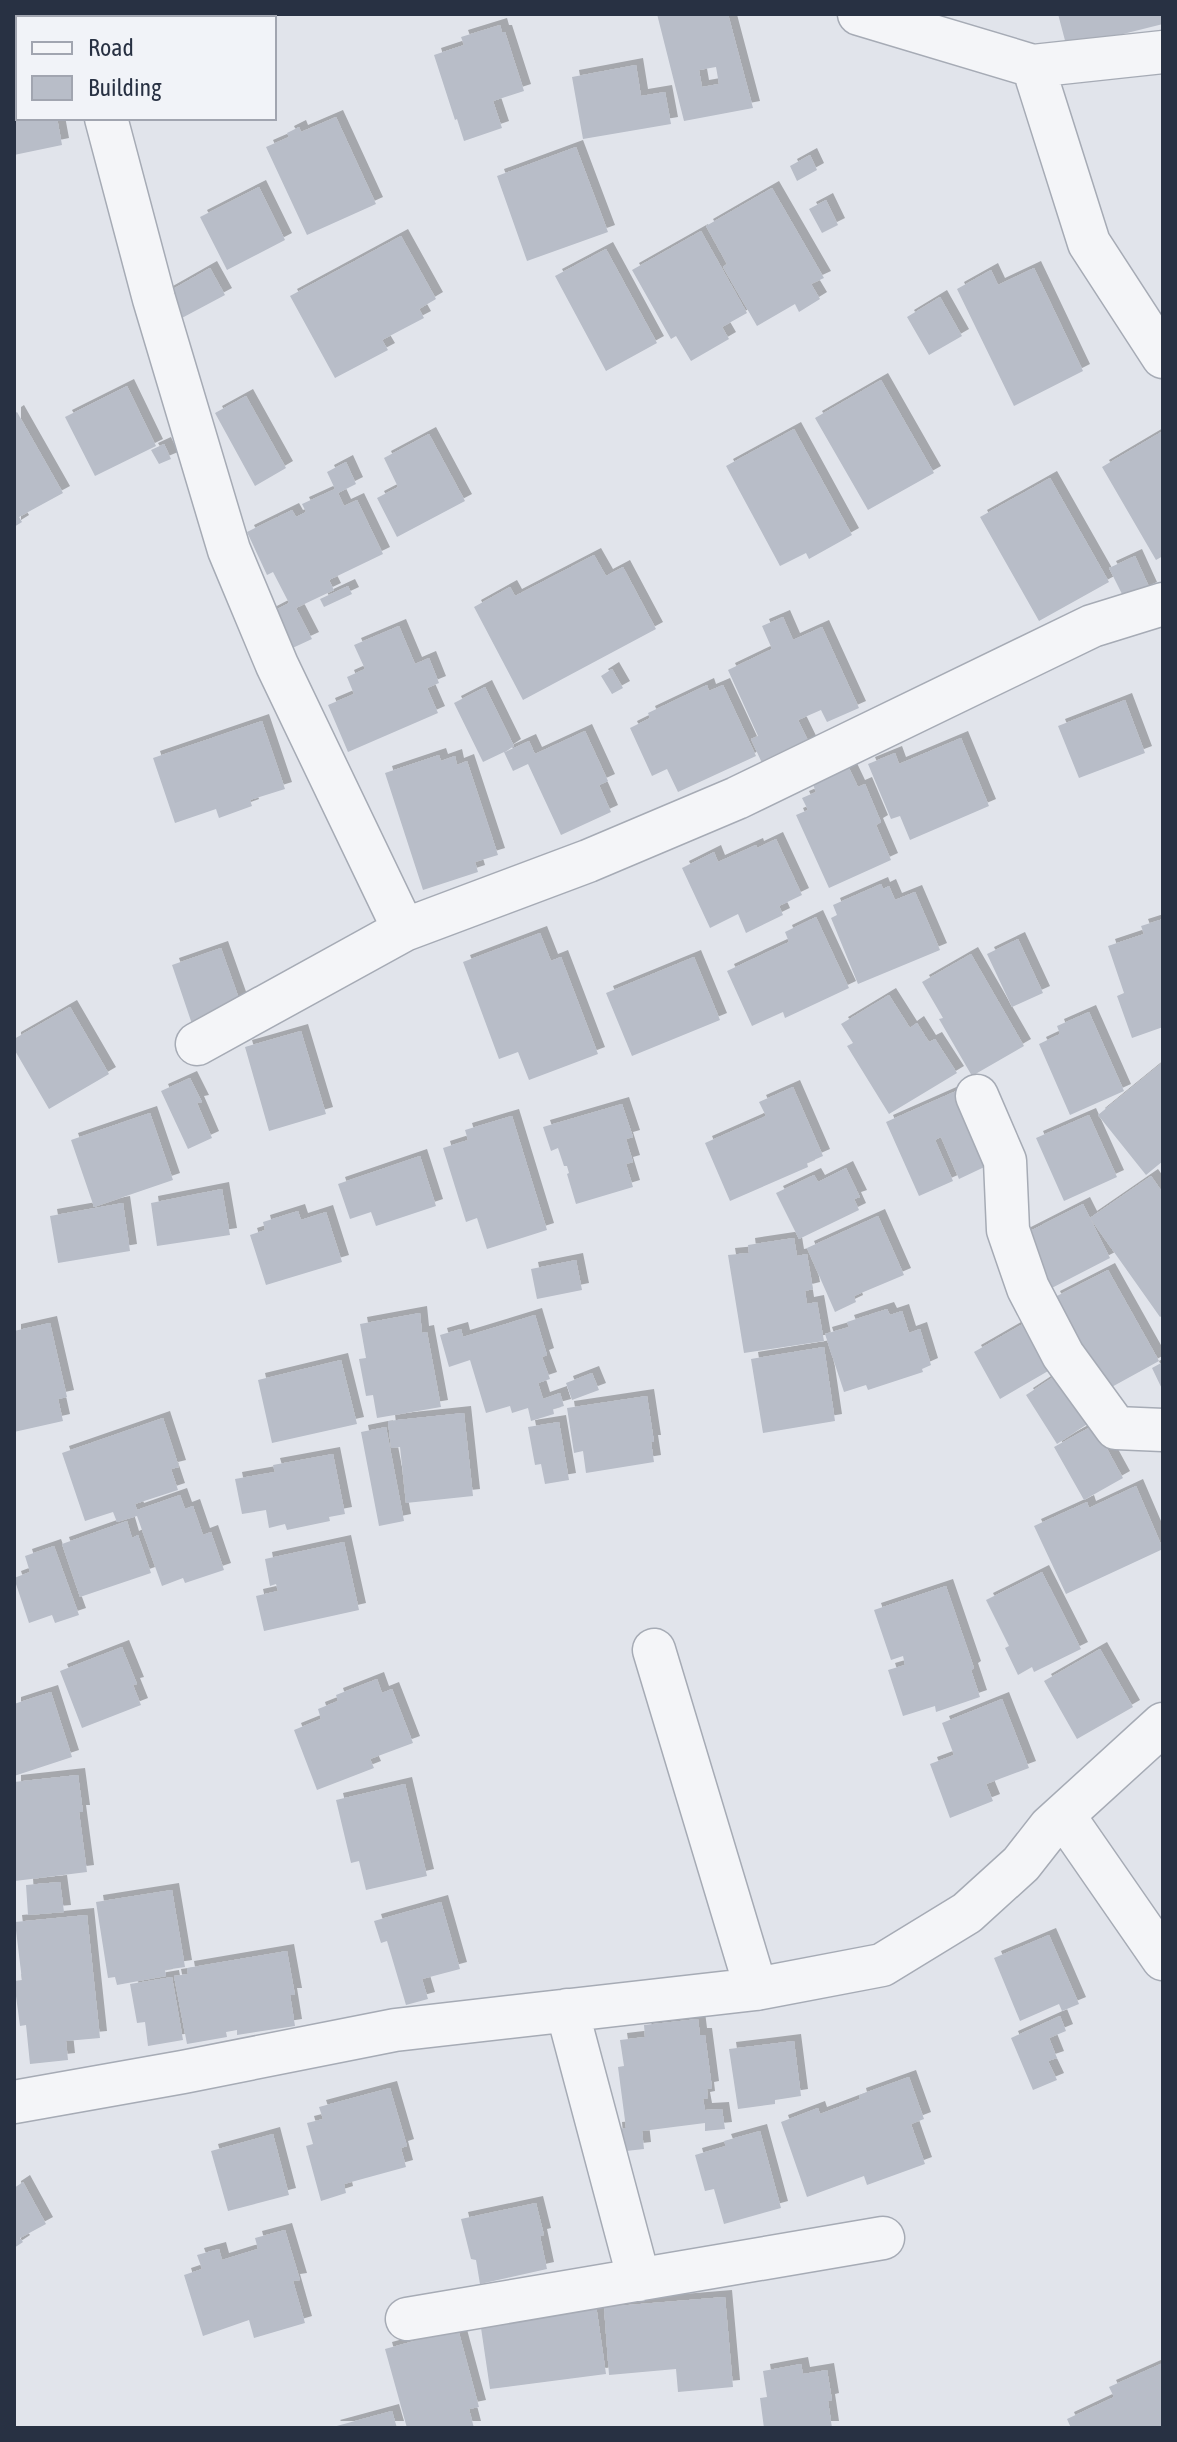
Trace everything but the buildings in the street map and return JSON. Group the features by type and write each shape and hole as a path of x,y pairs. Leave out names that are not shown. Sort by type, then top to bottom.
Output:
{"street":[{"path":"859,14 1033,66 1163,52"},
{"path":"1033,66 1089,243 1163,357"},
{"path":"107,120 154,299 229,550 277,665 404,930"},
{"path":"197,1044 404,930 588,861 737,798 1092,626 1163,604"},
{"path":"977,1096 1005,1161 1008,1230 1028,1288 1063,1355 1116,1428 1163,1430"},
{"path":"654,1650 756,1989"},
{"path":"14,2102 395,2030 756,1989 882,1965 967,1913 1021,1864 1050,1827 1163,1724"},
{"path":"1064,1816 1163,1959"},
{"path":"567,2010 639,2280"},
{"path":"407,2319 883,2238"}]}
